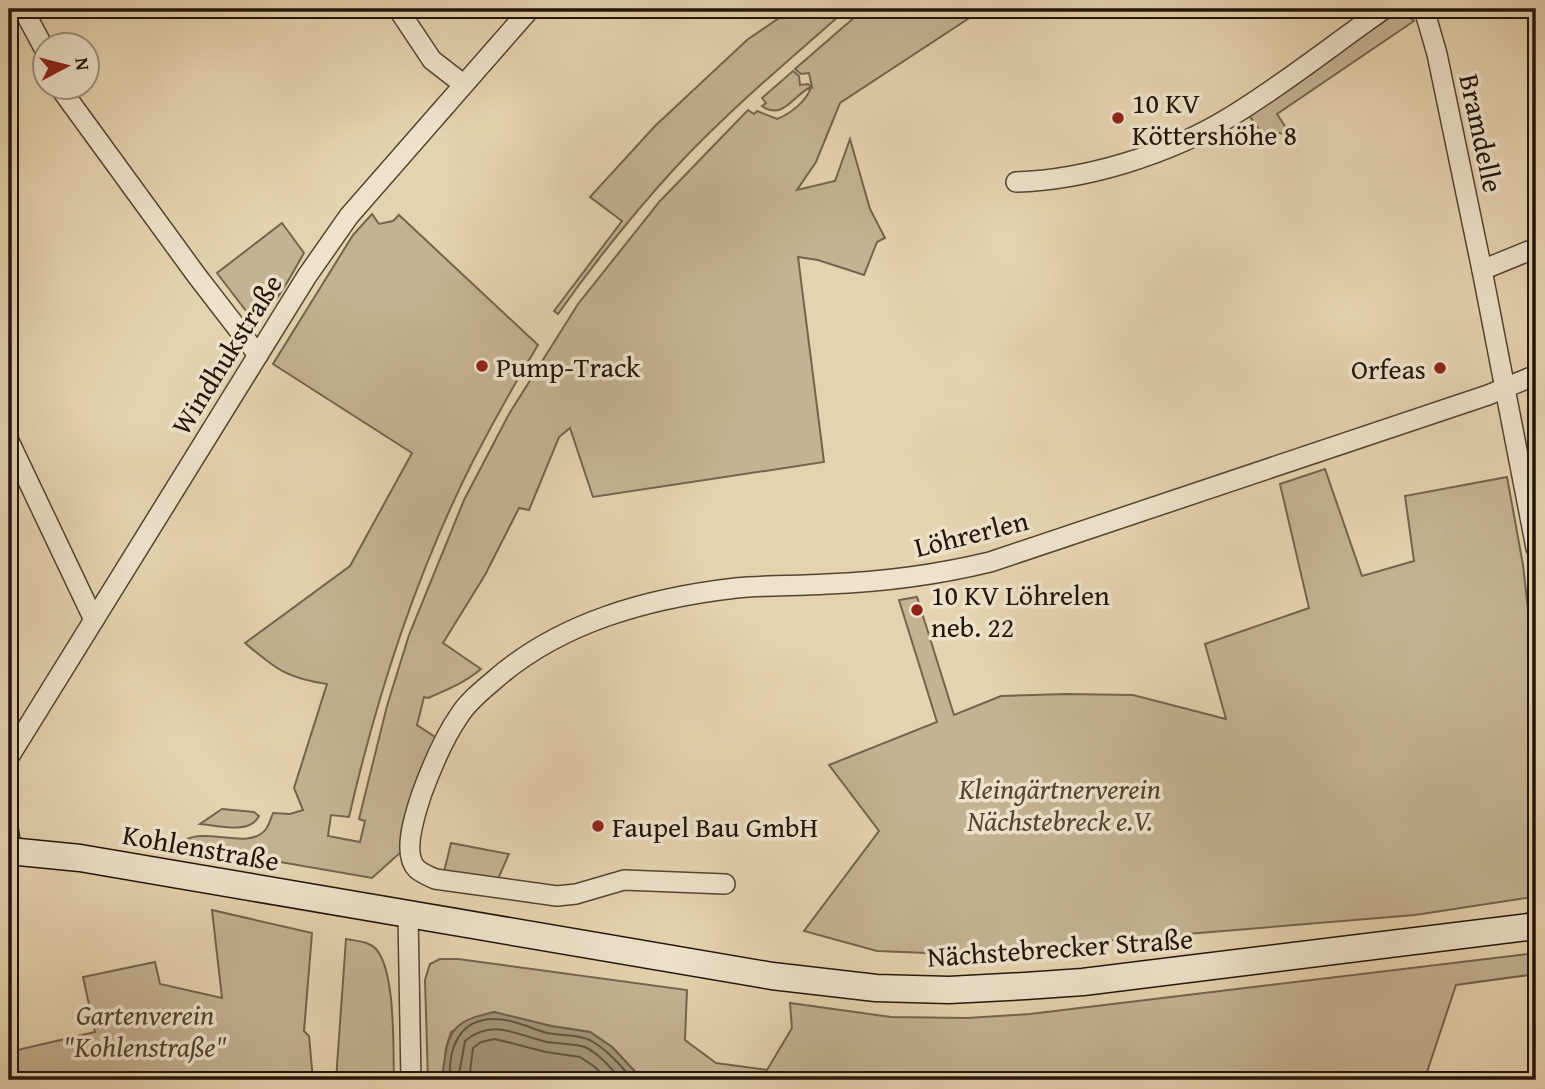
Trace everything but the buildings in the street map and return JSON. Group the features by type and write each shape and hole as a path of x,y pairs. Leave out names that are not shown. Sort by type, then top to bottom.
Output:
{"main road":[{"name":"Kohlenstraße","path":"10,845 382,911"},
{"name":"Nächstebrecker Straße","path":"382,911 772,976 876,988 949,990 1083,982 1536,926"}],"street":[{"path":"23,9 35,32"},
{"path":"398,9 432,60 463,84"},
{"name":"Windhukstraße","path":"9,757 307,276 349,216 530,9"},
{"path":"1016,182 1042,181 1093,172 1150,154 1195,135 1230,117 1384,9"},
{"name":"Bramdelle","path":"1424,9 1437,54 1482,270 1536,548"},
{"path":"70,102 258,355"},
{"path":"1482,270 1536,248"},
{"name":"Löhrerlen","path":"725,884 624,880 576,894 557,896 435,879 418,870 411,862 409,851 421,796 443,742 460,714 508,668 541,644 623,611 681,596 739,588 899,579 945,573 990,562 1506,388 1536,375"},
{"path":"9,442 94,620"},
{"path":"408,915 411,1080"}],"green space":[{"path":"792,9 847,9 759,86 695,147 629,221 558,314 554,311 622,221 590,197 655,126 747,40"},
{"path":"864,9 983,9 840,103 816,162 797,190 835,181 850,139 870,209 885,238 877,242 864,275 818,260 798,257 824,462 593,497 570,428 559,437 529,510 519,508 485,575 443,643 481,669 449,689 428,698 424,697 417,725 438,739 401,852 372,878 183,845 185,840 194,837 249,838 266,829 273,813 290,814 303,810 294,788 327,684 301,679 282,671 245,643 350,566 412,453 273,364 353,235 372,214 379,224 393,221 399,215 538,345 473,461 416,591 372,726 349,817 331,815 328,836 360,842 365,821 359,819 387,706 409,635 464,500 509,414 578,304 660,201 748,110 777,119 797,106 811,87 782,109 769,110 762,106 766,103 762,98 793,71 799,76 800,85 808,84 812,87 809,73 801,74 795,69"},
{"path":"1395,14 1406,14 1414,21 1277,114 1290,134 1261,132 1248,114"},
{"path":"282,223 304,253 274,302 258,315 250,316 217,273"},
{"name":"Kleingärtnerverein Nächstebreck e.V.","path":"1325,469 1362,576 1414,561 1405,496 1507,477 1523,565 1536,679 1536,891 1532,897 1415,915 1102,941 1002,956 877,951 804,931 879,831 829,765 937,722 899,600 917,597 954,715 1001,696 1066,694 1133,695 1226,719 1205,644 1309,608 1280,484"},
{"path":"222,809 254,812 259,816 255,822 241,827 200,824"},
{"path":"451,843 509,854 498,879 444,872"},
{"name":"Gartenverein \"Kohlenstraße\"","path":"212,910 312,933 304,1031 309,1036 313,1080 16,1080 13,1051 95,1032 83,977 155,962 160,984 222,998"},
{"path":"346,939 370,944 382,960 392,1012 394,1080 336,1080"},
{"path":"1536,953 1536,974 1456,985 1425,1078 1432,1080 643,1080 612,1047 590,1032 494,1012 451,1032 446,1048 443,1080 428,1080 425,980 430,964 440,959 458,959 687,990 685,1040 716,1063 767,1070 792,1028 790,1003 891,1017 967,1018 1030,1014"}],"water":[{"path":"494,1012 590,1032 612,1047 643,1080 443,1080 447,1046 454,1030 474,1017"}],"place":[{"name":"10 KV Köttershöhe 8","path":"1118,118"},
{"name":"Pump-Track","path":"482,366"},
{"name":"Orfeas","path":"1440,368"},
{"name":"10 KV Löhrelen neb. 22","path":"917,610"},
{"name":"Faupel Bau GmbH","path":"598,826"}]}
